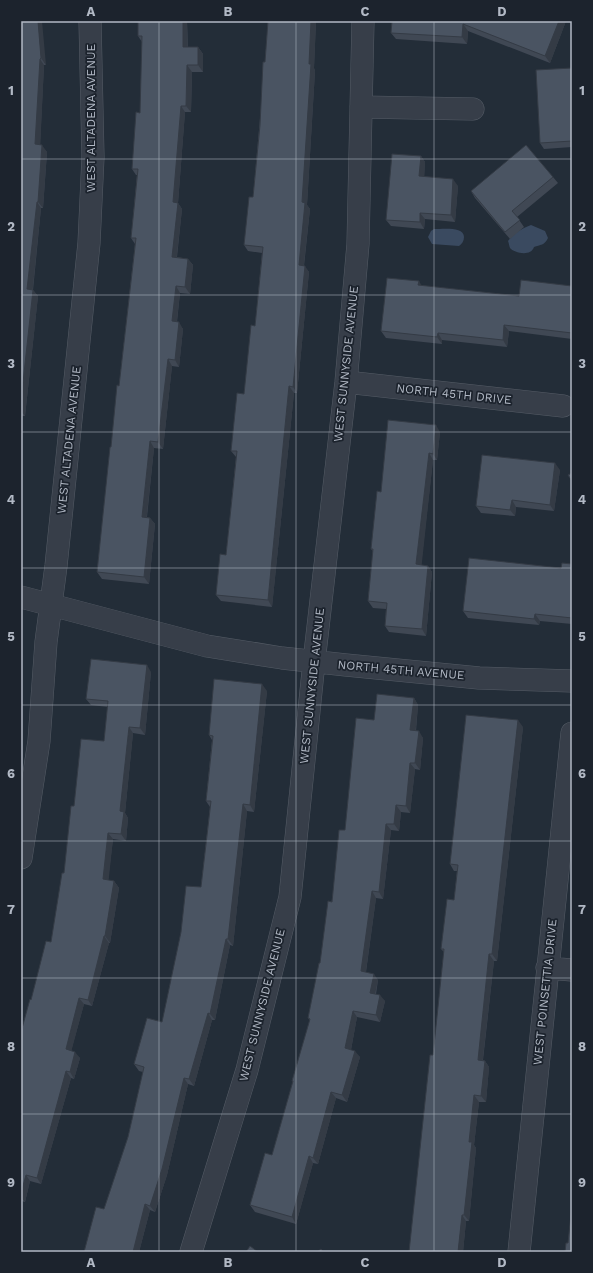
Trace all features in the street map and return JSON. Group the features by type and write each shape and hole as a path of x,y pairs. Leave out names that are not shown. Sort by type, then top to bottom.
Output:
{"street":[{"name":"WEST ALTADENA AVENUE","path":"21,858 38,740 46,642 89,243 93,157 90,21"},
{"name":"WEST SUNNYSIDE AVENUE","path":"191,1252 247,1070 290,897 314,662 346,382 358,244 363,21"},
{"path":"361,107 473,109"},
{"name":"NORTH 45TH DRIVE","path":"346,382 563,406"},
{"name":"NORTH 45TH AVENUE","path":"21,597 207,646 282,658 479,678 572,680"},
{"name":"WEST POINSETTIA DRIVE","path":"519,1252 572,733"},
{"path":"547,968 572,970"}],"water":[{"path":"531,225 545,231 548,238 547,240 544,243 534,247 530,252 519,253 512,250 508,241 518,232"},
{"path":"434,229 452,229 460,231 463,233 463,241 459,246 432,244 428,237"}],"building":[{"path":"21,21 38,21 41,58 35,144 42,145 38,202 27,289 33,290 21,401"},
{"path":"138,21 183,21 183,47 198,47 198,65 187,65 186,106 181,106 173,202 178,203 172,257 188,259 185,287 176,286 172,321 179,322 175,360 168,359 158,442 150,441 142,517 150,518 144,577 97,572 117,385 119,386 136,238 131,238 138,169 132,169 136,112 140,113 142,36 138,36"},
{"path":"268,21 311,21 309,64 311,64 302,202 305,203 299,265 305,266 293,387 289,386 268,600 216,595 220,554 226,555 237,451 231,451 237,393 244,394 251,325 255,326 263,247 244,245 249,197 253,197 260,125 263,62 265,62"},
{"path":"392,21 559,21 545,56 463,24 462,37 391,33"},
{"path":"572,68 572,141 540,143 536,70"},
{"path":"526,145 553,177 512,211 520,220 505,232 471,191"},
{"path":"392,154 421,156 419,176 453,179 451,215 420,213 420,222 386,220"},
{"path":"387,278 419,281 418,285 519,296 521,280 572,286 572,333 504,325 503,340 438,333 437,337 381,331"},
{"path":"388,420 436,425 433,454 429,453 416,564 428,566 422,629 385,626 387,603 368,601 373,549 371,549 377,491 381,492"},
{"path":"482,455 555,463 550,505 512,500 510,510 476,506"},
{"path":"572,473 572,481 568,475"},
{"path":"469,558 561,568 562,563 572,564 572,618 535,614 534,619 463,611"},
{"path":"91,659 147,665 140,728 129,727 120,811 124,812 121,834 108,833 103,879 114,881 105,936 88,1000 79,998 66,1049 75,1052 70,1072 66,1071 37,1178 26,1175 21,1193 21,1032 46,941 51,942 62,873 64,873 71,806 74,806 81,739 104,741 108,701 86,699"},
{"path":"214,679 262,684 250,805 243,804 228,939 226,939 210,1014 208,1013 189,1079 184,1078 162,1169 150,1206 145,1204 133,1252 84,1252 96,1207 104,1209 128,1137 144,1067 134,1064 147,1018 162,1022 181,932 186,886 201,887 211,801 206,801 213,736 209,735"},
{"path":"377,694 414,698 410,730 419,731 415,763 410,763 406,806 396,805 394,824 386,824 379,892 372,891 361,971 374,974 370,993 380,995 376,1015 353,1011 345,1048 355,1051 342,1095 331,1092 313,1158 309,1156 292,1217 250,1205 265,1153 272,1155 310,1019 308,1018 320,963 328,901 332,902 339,830 345,830 356,718 374,720"},
{"path":"466,715 518,720 492,954 489,954 478,1060 485,1061 481,1096 474,1095 469,1142 472,1142 464,1215 462,1215 458,1252 409,1252 430,1055 433,1055 444,949 441,949 447,899 454,900 458,865 450,864"},
{"path":"572,1205 572,1252 565,1252 566,1243 568,1243"},
{"path":"250,1246 258,1252 246,1252"}]}
